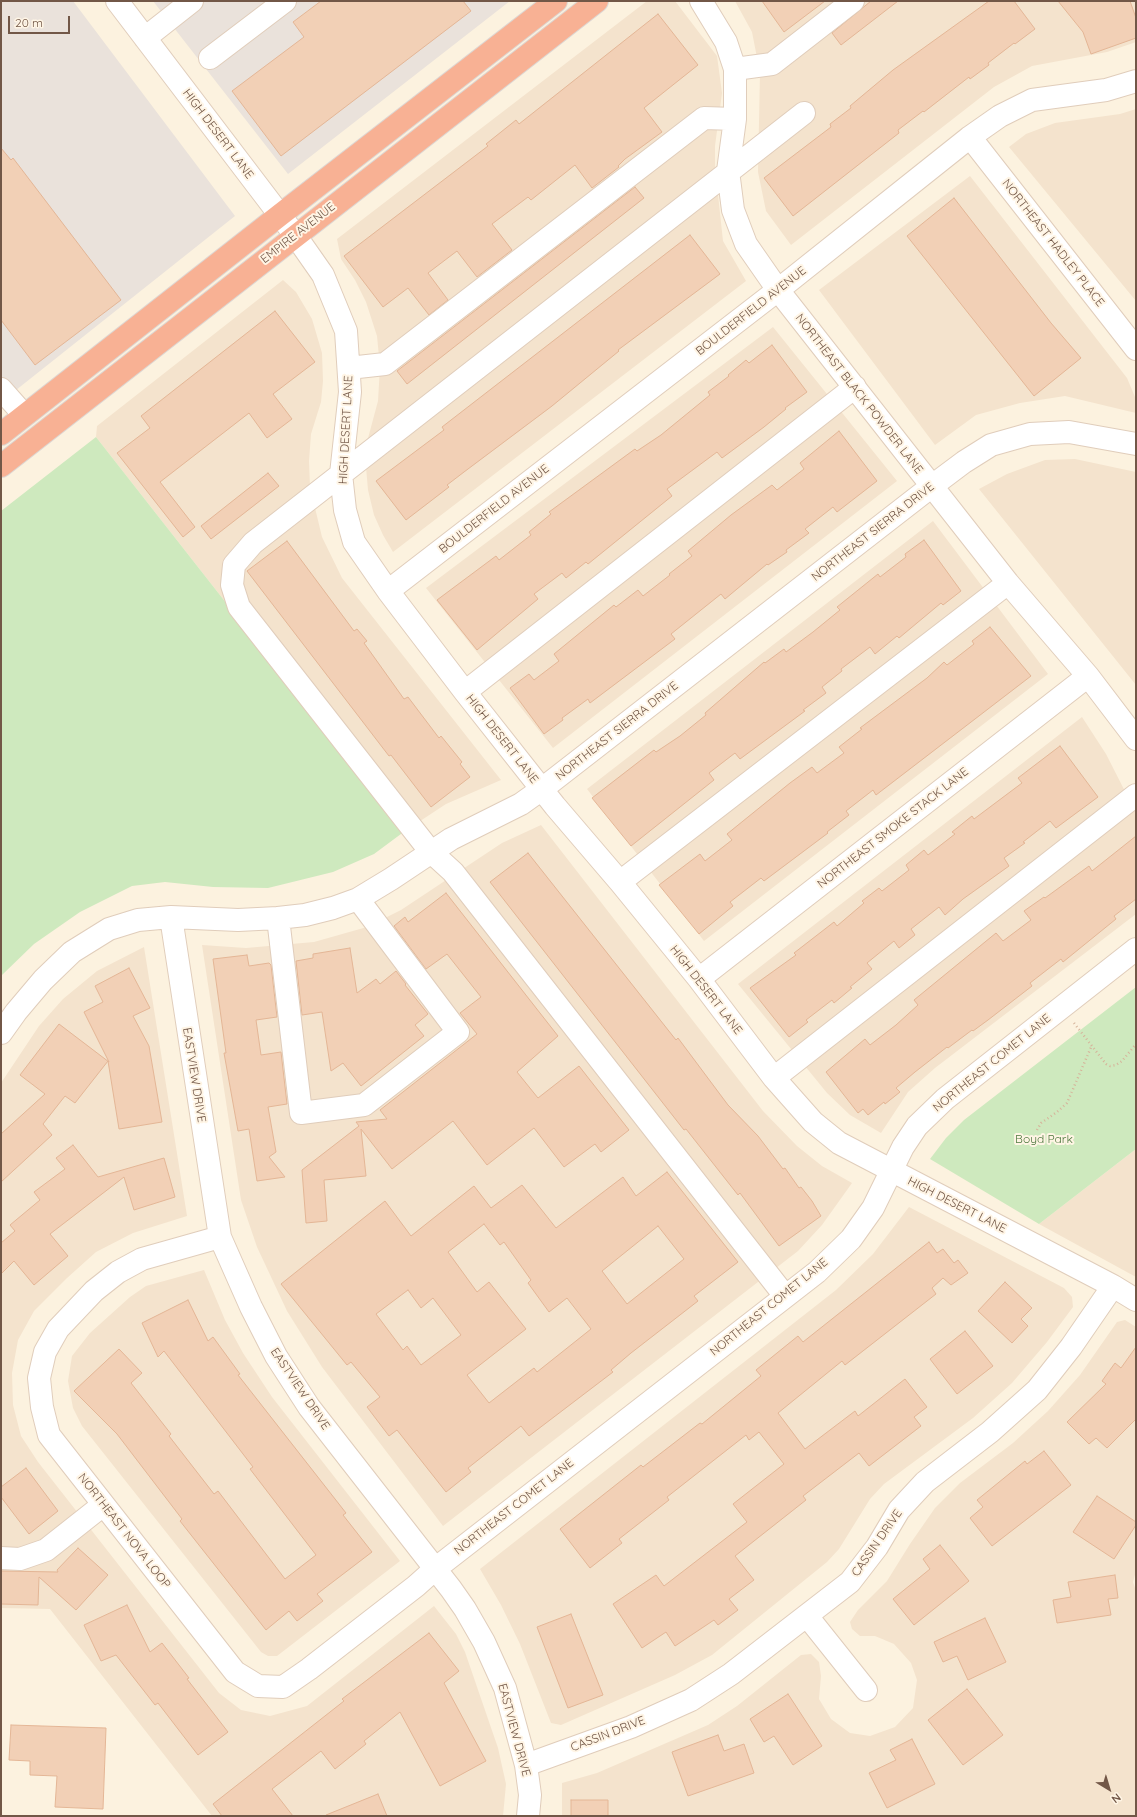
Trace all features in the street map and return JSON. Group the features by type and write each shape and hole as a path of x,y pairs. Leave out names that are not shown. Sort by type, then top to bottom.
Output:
{"highway":[{"path":"2,434 24,415 556,1"},
{"name":"EMPIRE AVENUE","path":"1,466 295,235 597,1"}],"street":[{"name":"HIGH DESERT LANE","path":"117,1 280,215 323,275 346,330 350,392 341,474 345,510 354,542 388,591 465,692 542,789 620,882 698,979 774,1078 813,1122 839,1143 1113,1286 1136,1300"},
{"path":"144,38 192,1"},
{"path":"210,58 285,1"},
{"name":"NORTHEAST BLACK POWDER LANE","path":"701,1 726,42 735,69 735,119 728,171 733,210 746,244 778,290 1008,583 1088,676 1136,739"},
{"path":"735,69 772,64 853,1"},
{"name":"BOULDERFIELD AVENUE","path":"388,591 778,290 970,137 1000,116 1032,100 1065,94 1106,90 1136,81"},
{"path":"785,1296 453,872 430,851 239,608 232,585 234,565 253,543 804,113"},
{"path":"349,368 385,364 704,118 735,119"},
{"name":"NORTHEAST HADLEY PLACE","path":"970,137 1136,349"},
{"path":"465,692 855,387"},
{"path":"1,389 24,415"},
{"name":"NORTHEAST SIERRA DRIVE","path":"1,1033 16,1012 43,980 72,952 109,930 138,920 171,917 238,920 278,918 305,915 333,908 358,899 391,879 430,851 471,828 521,804 932,486 964,462 991,445 1030,434 1069,432 1136,444"},
{"path":"620,882 1008,583"},
{"name":"NORTHEAST SMOKE STACK LANE","path":"698,979 1088,676"},
{"path":"774,1078 1136,796"},
{"path":"278,918 301,1113 364,1105 458,1032 358,899"},
{"name":"EASTVIEW DRIVE","path":"171,917 220,1237 251,1307 276,1356 292,1382 309,1407 466,1609 484,1642 505,1688 526,1764 530,1795 528,1816"},
{"name":"NORTHEAST COMET LANE","path":"435,1569 817,1272 851,1239 873,1208 903,1147 917,1126 944,1099 1136,949"},
{"name":"NORTHEAST NOVA LOOP","path":"220,1237 142,1259 118,1272 94,1291 58,1329 45,1352 39,1378 42,1407 49,1435 235,1672 258,1686 283,1687 309,1669 416,1586 435,1569"},
{"name":"CASSIN DRIVE","path":"526,1764 631,1727 691,1700 730,1674 850,1582 877,1547 899,1510 925,1482 990,1432 1037,1390 1071,1347 1113,1286"},
{"path":"1,1558 20,1559 46,1550 103,1505"},
{"path":"807,1616 866,1690"}],"path":[{"path":"1062,1007 1106,1064 1110,1066 1116,1065 1122,1061 1136,1044"},
{"path":"1038,1130 1041,1123 1057,1112 1067,1102 1092,1045"}],"shaded area":[{"path":"1,1 73,1 235,216 1,402"},
{"path":"153,1 510,1 288,174"},
{"path":"647,1 675,1 717,56 722,93 715,146 715,167 723,241 746,281 393,552 374,515 368,490 366,467 367,442 378,401 380,367 377,336 366,302 355,280 341,259 337,239"},
{"path":"735,1 1136,1 1136,42 1107,52 1032,66 994,87 791,245 766,211 758,172 760,73 752,32"},
{"path":"1136,109 1136,301 1009,147 1026,134 1055,123 1120,114"},
{"path":"970,176 1127,378 1135,397 1136,413 1065,396 1020,403 976,415 935,445 819,290"},
{"path":"283,280 296,292 312,319 322,353 323,381 321,402 311,434 309,461 310,487 322,537 342,578 501,780 446,804 405,831 96,437 97,426"},
{"path":"773,327 897,481 553,748 426,588"},
{"path":"1075,459 1136,472 1136,685 979,489 1007,474 1045,460"},
{"path":"933,521 1048,674 704,941 587,789"},
{"path":"1082,717 1106,754 1136,813 1136,914 935,1068 908,1092 881,1133 850,1115 827,1093 738,984"},
{"path":"541,825 763,1111 797,1146 822,1166 852,1183 822,1225 798,1251 443,1526 322,1367 287,1311 257,1247 241,1200 202,945 246,948 314,942 367,927 401,910 502,843"},
{"path":"144,947 187,1216 133,1233 96,1252 34,1311 18,1340 12,1373 13,1405 21,1436 38,1462 219,1693 241,1710 270,1716 307,1706 434,1606 456,1634 465,1652 498,1748 506,1784 503,1816 212,1816 50,1609 1,1608 1,1083 39,1026 63,999 97,971"},
{"path":"1136,1149 1136,1277 1039,1224"},
{"path":"909,1207 1064,1288 1072,1297 1073,1307 1047,1342 1012,1383 973,1418 884,1484 870,1499 839,1549 827,1562 712,1655 675,1675 561,1725 551,1723 520,1644 501,1605 480,1569 836,1290 873,1254"},
{"path":"204,1270 225,1320 243,1353 272,1397 400,1561 277,1656 268,1656 261,1652 82,1426 73,1408 68,1381 72,1356 90,1333 130,1297 146,1286"},
{"path":"1125,1320 1136,1327 1136,1571 1133,1582 1136,1591 1136,1816 562,1816 562,1783 597,1773 708,1725 737,1706 801,1655 811,1654 819,1662 821,1676 819,1699 831,1719 850,1733 870,1736 895,1727 913,1708 917,1680 911,1663 894,1644 875,1636 860,1636 852,1629 850,1622 858,1610 887,1581 935,1508 960,1483 1013,1443 1048,1411 1080,1375 1117,1322"}],"green space":[{"path":"96,437 405,831 374,854 333,872 268,888 213,887 165,882 132,886 80,912 34,944 1,976 1,511"},
{"name":"Boyd Park","path":"1136,987 1136,1149 1039,1224 930,1159 946,1138 964,1120"}],"building":[{"path":"321,1 463,1 471,11 281,156 232,91 304,37 293,22"},
{"path":"762,1 825,1 784,32"},
{"path":"871,1 898,1 841,45 832,33"},
{"path":"989,1 1014,1 1035,29 988,63 989,65 970,79 969,77 898,130 899,133 793,216 764,178 831,127 830,124 851,108 850,106 893,70"},
{"path":"1058,1 1130,1 1136,18 1136,38 1091,54 1083,32"},
{"path":"658,14 698,65 644,108 662,132 625,159 618,166 619,167 592,188 575,165 531,200 528,197 492,224 512,250 477,277 457,251 428,273 448,300 429,315 408,288 383,307 344,256 488,146 486,144 516,120 519,124"},
{"path":"1,148 11,160 13,158 121,300 35,365 1,320"},
{"path":"635,187 644,198 407,384 397,371"},
{"path":"954,198 1051,323 1081,358 1034,396 907,236"},
{"path":"690,235 720,274 618,350 619,351 552,406 447,485 449,487 406,520 376,481 444,430 442,427"},
{"path":"275,311 315,362 273,394 292,419 267,438 249,413 160,482 195,527 183,537 117,453 150,428 141,416"},
{"path":"772,345 807,392 785,408 786,409 764,427 722,458 717,452 667,489 672,496 588,564 586,562 566,578 562,573 534,594 538,599 477,650 437,600 496,556 499,560 531,535 529,532 551,514 549,512 635,449 637,451 661,435 710,395 708,392 729,376 728,375 746,360 749,363"},
{"path":"839,431 877,481 837,512 833,507 805,529 809,533 786,550 787,552 768,565 767,564 725,599 721,594 671,634 675,639 590,703 588,699 562,718 563,720 544,734 510,688 529,674 534,680 559,661 554,654 614,605 616,607 638,590 643,596 670,575 669,574 692,556 688,551 731,515 772,485 777,490 804,469 800,463"},
{"path":"268,473 279,486 211,539 201,526"},
{"path":"924,540 961,591 943,605 941,603 899,638 897,636 875,654 870,647 841,669 842,671 822,687 826,693 803,710 805,711 740,759 735,753 709,773 714,780 631,846 592,798 654,750 656,752 680,736 706,715 705,713 764,662 765,663 784,649 786,652 813,632 840,610 837,607 878,574 880,577 906,557 905,554"},
{"path":"287,541 354,631 357,629 367,641 364,643 404,699 408,697 439,738 441,736 462,762 460,764 470,777 431,807 391,755 389,756 247,571"},
{"path":"990,627 1031,676 876,795 873,790 846,811 849,815 827,832 828,833 764,881 761,878 730,902 733,906 699,934 659,885 700,854 705,861 732,840 727,834 812,767 817,773 844,753 839,747 862,729 860,728 927,678 944,662 947,665 974,644 972,641"},
{"path":"1060,746 1098,797 1056,828 1050,821 1023,842 1025,843 1004,858 1009,866 963,899 945,915 939,907 911,929 915,935 899,948 894,941 867,963 872,969 850,987 852,988 834,1003 832,1000 806,1020 808,1022 789,1037 750,988 796,955 794,953 834,922 837,926 864,903 862,901 879,888 882,891 909,870 906,865 924,850 928,855 955,834 952,832 972,816 974,819 1022,783 1018,778"},
{"path":"1136,836 1136,899 1114,916 1116,919 1063,962 1061,959 1030,983 1032,986 988,1020 948,1048 947,1047 915,1072 896,1088 900,1092 885,1104 884,1102 868,1115 863,1109 858,1113 826,1072 865,1039 870,1045 896,1025 918,1005 914,1000 996,933 1003,941 1031,920 1024,911 1044,897 1045,898 1089,866 1092,871"},
{"path":"528,853 676,1040 678,1038 728,1105 758,1136 783,1169 785,1168 799,1188 801,1187 821,1216 779,1246 740,1193 738,1195 686,1129 684,1130 490,882"},
{"path":"446,893 558,1036 517,1072 538,1098 579,1066 629,1130 601,1152 595,1144 564,1167 534,1128 487,1165 453,1121 392,1169 361,1129 366,1176 324,1180 327,1221 306,1223 302,1170 359,1126 356,1122 387,1119 380,1110 477,1034 460,1013 481,997 447,954 426,969 394,926 405,917 408,922"},
{"path":"350,948 357,993 376,979 380,984 396,971 428,1014 415,1025 424,1036 361,1086 343,1063 331,1071 322,1012 302,1015 296,961 313,958 313,954"},
{"path":"247,955 249,966 269,963 271,965 277,1017 256,1020 261,1055 281,1052 287,1104 268,1107 276,1152 269,1157 285,1177 257,1181 249,1129 238,1131 224,1053 226,1053 213,959"},
{"path":"129,968 150,1008 133,1016 149,1046 162,1122 119,1129 108,1061 109,1062 84,1012 103,1002 95,986"},
{"path":"59,1024 108,1061 75,1103 65,1096 43,1124 52,1135 1,1182 1,1134 45,1094 20,1075"},
{"path":"73,1145 98,1177 164,1158 175,1197 134,1210 124,1177 50,1234 68,1256 34,1285 14,1261 1,1274 1,1243 15,1231 10,1225 40,1200 34,1192 65,1169 56,1158"},
{"path":"667,1172 738,1262 694,1296 698,1301 631,1353 611,1370 613,1372 529,1436 521,1426 468,1468 471,1472 446,1492 397,1430 389,1436 367,1407 380,1397 351,1362 347,1365 281,1284 385,1201 411,1236 474,1186 491,1208 522,1185 556,1228 623,1177 636,1196","holes":["484,1224 500,1245 504,1242 531,1280 528,1283 549,1312 567,1298 591,1329 537,1372 534,1368 489,1403 467,1375 526,1329 489,1282 477,1292 448,1252","658,1226 684,1259 627,1304 602,1271","408,1290 421,1308 433,1298 461,1335 421,1365 407,1346 403,1350 376,1314"]},
{"path":"929,1242 937,1253 943,1249 954,1263 958,1260 968,1273 951,1285 943,1278 932,1288 936,1294 845,1365 842,1361 778,1413 805,1449 855,1411 858,1416 905,1379 927,1407 914,1417 921,1426 869,1466 859,1453 803,1496 806,1500 735,1556 754,1580 729,1599 738,1610 718,1625 714,1620 675,1646 666,1632 642,1648 613,1604 656,1575 664,1586 747,1522 733,1504 784,1464 759,1432 749,1440 746,1435 667,1497 669,1500 619,1539 622,1543 590,1568 560,1529 641,1465 643,1467 700,1423 702,1424 761,1376 756,1370 798,1336 803,1342"},
{"path":"1005,1282 1032,1308 1021,1319 1028,1326 1012,1343 978,1311"},
{"path":"188,1300 208,1341 213,1337 240,1374 238,1375 346,1513 343,1515 372,1552 317,1594 323,1601 297,1621 289,1611 266,1630 180,1521 182,1519 117,1434 74,1391 119,1349 142,1373 131,1383 171,1434 169,1436 214,1494 218,1491 285,1579 316,1555 250,1469 253,1467 164,1351 158,1357 142,1323"},
{"path":"965,1331 993,1366 957,1394 930,1359"},
{"path":"1136,1347 1136,1419 1107,1448 1096,1438 1089,1444 1067,1422 1106,1384 1102,1381 1115,1363 1121,1368"},
{"path":"1044,1451 1071,1485 992,1546 970,1518 983,1507 977,1500 1025,1461 1027,1464"},
{"path":"26,1468 58,1511 29,1534 1,1497 1,1487"},
{"path":"1097,1496 1136,1522 1136,1525 1114,1559 1073,1532"},
{"path":"940,1545 969,1581 914,1625 893,1599 930,1569 923,1559"},
{"path":"78,1548 108,1575 76,1610 39,1577 38,1605 1,1604 1,1571 58,1572 57,1570"},
{"path":"1115,1575 1118,1598 1108,1599 1111,1615 1057,1623 1053,1600 1071,1597 1068,1582"},
{"path":"127,1605 150,1652 162,1643 189,1678 187,1679 228,1732 198,1755 158,1703 155,1705 116,1655 101,1661 84,1625"},
{"path":"571,1614 603,1695 568,1708 537,1627"},
{"path":"985,1618 1006,1662 968,1680 957,1656 943,1662 934,1642"},
{"path":"429,1633 459,1671 444,1683 486,1761 440,1786 400,1712 364,1741 366,1744 335,1769 321,1751 272,1789 293,1816 222,1816 213,1804 344,1701 342,1699"},
{"path":"967,1689 1003,1735 963,1765 928,1720"},
{"path":"788,1694 822,1746 793,1765 774,1736 764,1742 750,1719"},
{"path":"11,1725 106,1728 103,1809 55,1807 57,1776 30,1775 30,1761 9,1760"},
{"path":"718,1735 724,1751 744,1744 754,1773 688,1796 672,1752"},
{"path":"912,1739 935,1784 887,1808 869,1773 896,1760 890,1750"},
{"path":"378,1794 387,1816 326,1816 326,1815"},
{"path":"571,1800 608,1800 608,1816 571,1816"}]}
